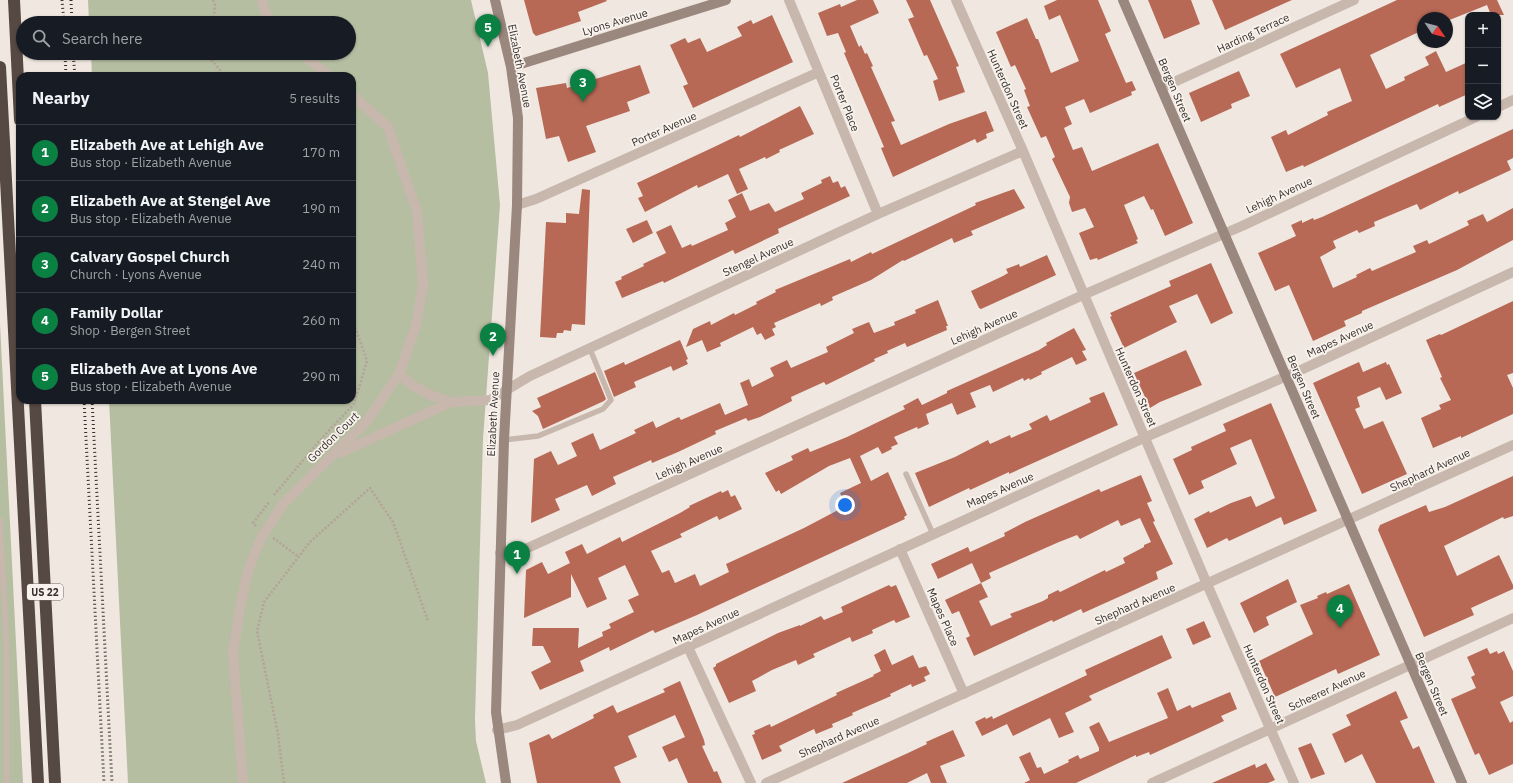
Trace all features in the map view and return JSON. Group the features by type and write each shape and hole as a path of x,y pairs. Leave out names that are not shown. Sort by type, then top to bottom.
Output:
{"highway":[{"path":"14,0 16,40"},
{"path":"17,60 18,72"},
{"name":"US 22","path":"0,68 16,369"},
{"name":"US 22","path":"18,404 38,783"},
{"name":"US 22","path":"35,404 55,783"}],"main road":[{"name":"Elizabeth Avenue","path":"494,0 511,67 518,118 517,205 506,391 496,712 497,730 506,783"},
{"name":"Lyons Avenue","path":"511,67 726,0"},
{"name":"Bergen Street","path":"1123,0 1462,783"}],"street":[{"path":"262,0 268,16"},
{"name":"Porter Place","path":"789,0 878,214"},
{"name":"Hunterdon Street","path":"956,0 1023,151 1083,295 1146,437 1207,584 1294,783"},
{"name":"Harding Terrace","path":"1161,88 1354,0"},
{"path":"310,60 324,72"},
{"name":"Porter Avenue","path":"517,205 536,199 819,72"},
{"name":"Gordon Court","path":"243,783 233,653 240,606 248,571 260,538 283,504 368,421 399,374 416,326 424,285 417,212 388,127 356,99"},
{"path":"1501,106 1513,100"},
{"name":"Lehigh Avenue","path":"500,553 521,551 1083,295 1225,233 1470,120"},
{"name":"Stengel Avenue","path":"451,402 490,400 530,376 878,214 1023,151"},
{"name":"Mapes Avenue","path":"497,730 517,725 1146,437 1286,376 1513,272"},
{"path":"399,374 412,385 451,402"},
{"path":"334,455 451,402"},
{"name":"Shephard Avenue","path":"766,783 1513,445"},
{"name":"Mapes Place","path":"900,550 964,694"},
{"name":"Scheerer Avenue","path":"1152,783 1513,618"},
{"path":"688,647 751,783"}],"lane":[{"path":"504,440 538,436 602,409 611,400 590,349"},
{"path":"906,474 933,534"},
{"path":"0,520 7,654 7,783"}],"path":[{"path":"213,0 215,5 214,16"},
{"path":"212,60 222,72"},
{"path":"356,329 367,361 356,397"},
{"path":"299,557 253,523 321,439 354,404"},
{"path":"284,783 278,734 257,631 264,602 310,542 370,488 393,522 428,622"}],"green space":[{"path":"88,0 471,0 488,73 500,205 483,439 475,719 476,741 486,783 128,783 109,404 356,404 356,72 92,72 91,60 356,60 356,16 89,16"},
{"path":"0,323 23,783 0,783"}],"building":[{"path":"524,0 607,1 578,12 581,21 536,36 533,33"},
{"path":"857,0 873,0 879,13 850,26 859,47 861,45 865,54 867,53 873,66 871,67 895,121 891,122 901,145 949,124 986,111 994,131 986,134 987,138 977,143 975,139 893,177 881,148 884,147 844,53 846,52 838,33 827,36 818,13 840,4 841,7"},
{"path":"906,0 930,0 959,66 956,67 965,92 939,101 933,81 938,79 927,55 924,56 908,19 914,17"},
{"path":"1057,0 1098,0 1111,31 1105,34 1126,83 1132,81 1136,90 1131,92 1132,95 1090,113 1084,99 1065,107 1072,124 1064,128 1073,150 1082,147 1092,171 1158,143 1193,223 1165,236 1153,209 1151,210 1144,196 1124,205 1138,239 1136,240 1138,243 1098,260 1097,258 1090,260 1079,233 1094,227 1085,208 1072,212 1069,203 1070,197 1052,159 1055,157 1046,136 1041,138 1027,107 1030,106 1024,90 1026,89 1015,65 1011,67 996,32 1027,18 1036,39 1038,39 1051,73 1079,61 1060,15 1049,20 1044,6"},
{"path":"1148,0 1191,0 1200,24 1164,39"},
{"path":"1212,0 1292,0 1225,30"},
{"path":"1397,0 1497,0 1504,15 1501,15 1501,12 1490,12 1487,5 1470,12 1465,12 1465,14 1453,19 1453,12 1417,12 1417,33 1370,55 1386,89 1405,80 1404,77 1429,65 1425,57 1436,51 1446,72 1465,63 1465,95 1439,107 1438,104 1304,167 1303,165 1286,172 1271,137 1286,130 1288,135 1328,115 1327,112 1352,101 1340,68 1296,88 1280,54"},
{"path":"772,15 793,62 693,108 683,86 688,84 670,45 685,38 688,43 700,38 707,52 742,36 737,27 751,20 753,24"},
{"path":"640,65 650,93 627,102 630,111 586,126 596,152 568,162 559,136 546,139 536,88 566,83 567,88"},
{"path":"1239,71 1250,96 1231,104 1232,108 1201,122 1189,93"},
{"path":"800,106 814,134 779,150 780,152 766,159 765,157 739,169 748,189 737,194 728,174 698,188 697,185 645,212 638,198 643,196 637,183 739,135 740,137"},
{"path":"1513,129 1513,158 1507,161 1511,170 1459,194 1458,191 1420,210 1417,204 1374,222 1375,226 1359,233 1357,230 1333,241 1336,248 1320,257 1333,288 1357,277 1356,275 1370,268 1372,271 1416,252 1413,246 1427,240 1429,244 1469,225 1467,221 1483,214 1487,222 1513,208 1513,240 1457,270 1362,311 1362,313 1344,321 1346,326 1313,341 1289,285 1275,291 1258,253 1296,236 1291,225 1302,220 1302,223 1313,218 1314,220 1322,217"},
{"path":"830,176 833,183 838,181 841,188 845,186 850,196 778,229 779,233 735,254 733,250 664,283 663,281 622,298 615,282 622,279 621,277 644,266 643,264 666,253 656,232 671,225 682,248 691,244 692,246 728,230 725,223 736,217 728,200 742,193 750,211 769,203 775,212 804,199 801,193 822,183 821,180"},
{"path":"582,189 590,190 585,325 572,324 571,331 564,330 563,333 557,333 556,338 540,337 546,222 566,223 566,213 579,214"},
{"path":"1014,189 1025,208 971,231 973,235 954,243 952,238 904,261 903,260 871,280 832,297 833,300 821,306 820,303 774,323 776,327 772,329 775,335 765,340 761,333 757,335 753,327 720,343 721,346 707,352 702,340 686,347 693,329 710,321 711,325 734,313 735,315 757,304 756,302 776,292 775,290 850,259 851,262 871,252 872,254 976,205 975,203"},
{"path":"647,220 653,233 633,243 626,229"},
{"path":"1047,255 1056,275 981,309 979,308 971,291 1008,273 1006,269 1019,264 1020,267"},
{"path":"1211,263 1233,313 1211,324 1197,294 1169,306 1177,322 1124,348 1110,317 1112,316 1110,313 1171,286 1169,281"},
{"path":"938,300 948,326 946,326 947,330 907,347 905,343 887,351 888,353 874,359 875,361 826,385 824,382 791,397 792,401 760,417 748,421 746,418 715,431 716,434 678,452 652,463 651,460 613,477 616,484 592,496 587,485 555,499 560,510 531,523 534,459 551,451 558,465 577,456 571,443 593,433 600,450 636,433 634,430 653,421 656,428 679,417 681,420 720,403 725,415 748,405 740,383 749,379 752,387 774,376 770,368 787,360 791,368 828,352 826,347 854,333 852,329 869,322 874,333 895,325 894,322 916,313 915,310"},
{"path":"1513,301 1513,373 1507,375 1513,388 1513,414 1461,438 1461,436 1433,448 1421,418 1441,409 1439,405 1451,400 1440,378 1442,377 1426,340 1440,334 1441,335"},
{"path":"1074,328 1086,350 1082,351 1087,360 1076,365 1072,357 1041,372 1042,374 1030,380 1029,378 1024,381 1023,378 993,392 990,385 970,393 976,407 957,415 952,403 926,414 929,424 918,429 917,427 894,437 898,444 891,447 892,449 882,454 878,447 860,456 871,481 888,472 907,515 904,517 905,519 697,615 655,633 653,630 610,651 609,647 580,661 584,671 540,690 531,672 551,662 543,646 532,646 533,628 579,628 578,648 603,636 602,632 611,628 609,624 634,612 628,600 639,595 625,565 598,578 607,599 587,608 571,574 571,597 524,618 526,570 542,562 548,574 570,563 565,552 582,544 587,554 620,537 622,542 680,513 690,507 689,506 721,491 722,493 728,490 731,497 735,495 742,509 719,520 717,516 680,534 682,537 651,551 662,573 669,570 675,583 695,574 700,586 729,572 726,564 804,528 840,509 839,507 845,504 840,493 861,483 850,458 829,466 781,494 779,490 776,492 765,473 793,460 791,456 808,448 810,452 847,437 905,409 903,406 918,398 922,405 947,393 947,391 1039,350 1047,345 1046,343"},
{"path":"680,340 688,359 686,360 688,364 673,371 671,366 634,382 636,387 614,397 604,371 624,362 625,365"},
{"path":"1186,350 1202,385 1160,402 1150,408 1134,373"},
{"path":"1359,362 1363,372 1386,362 1387,365 1389,364 1402,393 1386,400 1380,387 1357,397 1360,407 1355,409 1364,429 1383,421 1407,474 1362,494 1313,383"},
{"path":"595,372 606,399 543,429 538,416 532,411 541,407 537,398"},
{"path":"1104,392 1118,425 1009,474 1009,472 970,490 969,488 929,507 915,473 955,457 988,440 990,444 1010,435 1011,438 1032,429 1029,424 1047,415 1050,421 1091,402 1089,398"},
{"path":"1271,403 1317,511 1284,525 1281,517 1229,541 1227,538 1207,548 1194,519 1209,511 1210,513 1251,496 1256,507 1275,498 1251,439 1230,448 1237,464 1201,481 1204,488 1189,495 1173,459 1192,450 1191,447 1226,431 1223,424"},
{"path":"1141,475 1152,501 1147,503 1155,521 1153,522 1173,564 1156,572 1158,579 1083,613 1081,609 1053,622 1052,620 974,656 966,638 970,636 959,611 952,614 945,600 981,583 972,563 938,579 931,564 968,547 970,552 1005,536 1004,533 1025,522 1099,489 1101,492","holes":["1140,518 1151,542 1123,558 1125,563 1106,572 1105,570 1060,592 1058,590 1048,595 1048,598 1043,601 1010,614 1012,617 991,626 979,601 988,597 981,583 991,578 989,573 1077,535 1080,539 1118,520 1121,526"]},
{"path":"1513,476 1513,516 1504,519 1503,517 1444,546 1457,576 1499,555 1513,585 1513,589 1471,608 1474,615 1424,637 1378,530 1380,525 1426,505 1429,512 1445,507"},
{"path":"1288,579 1297,602 1266,617 1269,625 1254,633 1240,603"},
{"path":"1349,584 1380,655 1338,674 1336,669 1275,697 1259,661 1313,634 1300,605 1318,598 1317,596 1326,592 1327,594"},
{"path":"889,585 891,587 896,585 910,617 896,623 894,620 872,630 873,633 852,642 850,637 813,654 815,657 798,665 796,660 772,670 752,681 756,691 729,703 713,668 716,664 778,633 800,626 821,616 824,620 843,612 841,607"},
{"path":"1204,621 1211,637 1193,645 1186,629"},
{"path":"1162,635 1172,658 1089,696 1092,700 1065,713 1074,732 1059,738 1050,718 1013,736 1007,724 982,736 975,722 985,717 986,719 992,716 993,719 1087,675 1085,670"},
{"path":"1487,648 1490,654 1497,651 1498,654 1504,651 1513,671 1513,696 1500,702 1510,723 1513,721 1513,764 1489,775 1479,753 1475,755 1451,699 1476,688 1471,677 1475,675 1467,657"},
{"path":"885,649 892,665 913,655 919,668 926,666 930,674 924,677 926,681 912,687 911,684 890,694 891,696 852,713 853,715 832,724 833,727 816,734 814,729 779,746 782,751 762,760 752,735 755,734 754,731 770,724 771,727 837,695 836,693 874,676 873,675 881,671 874,655"},
{"path":"680,681 704,740 705,745 702,746 714,772 717,771 722,783 688,783 677,758 669,762 662,747 685,737 675,715 628,736 637,757 614,767 621,783 537,783 529,743 549,734 552,739 594,718 593,715 613,705 617,713 665,692 663,689"},
{"path":"1168,688 1177,711 1190,705 1192,708 1230,692 1237,709 1221,716 1224,721 1205,730 1150,755 1149,752 1136,757 1136,755 1076,783 1024,783 1030,780 1019,757 1030,752 1037,768 1041,767 1044,774 1069,762 1068,760 1078,755 1080,759 1099,751 1089,727 1099,722 1109,742 1168,718 1157,693"},
{"path":"1396,691 1408,718 1400,721 1413,749 1419,746 1435,783 1376,783 1362,754 1345,763 1332,734 1351,725 1346,715"},
{"path":"953,730 965,756 940,766 947,783 931,783 927,773 907,783 842,783 927,744 926,742"},
{"path":"1311,743 1325,774 1311,779 1298,748"},
{"path":"1266,763 1275,780 1268,783 1212,783 1255,764 1256,768"}],"railway":[{"path":"62,0 63,16"},
{"path":"71,0 72,16"},
{"path":"65,60 66,72"},
{"path":"74,60 75,72"},
{"path":"84,404 104,783"},
{"path":"92,404 112,783"}],"place":[{"name":"Elizabeth Ave at Lyons Ave","path":"488,47"},
{"name":"Calvary Gospel Church","path":"583,102"},
{"name":"Elizabeth Ave at Stengel Ave","path":"493,356"},
{"name":"Elizabeth Ave at Lehigh Ave","path":"517,574"},
{"name":"Family Dollar","path":"1340,628"}]}
